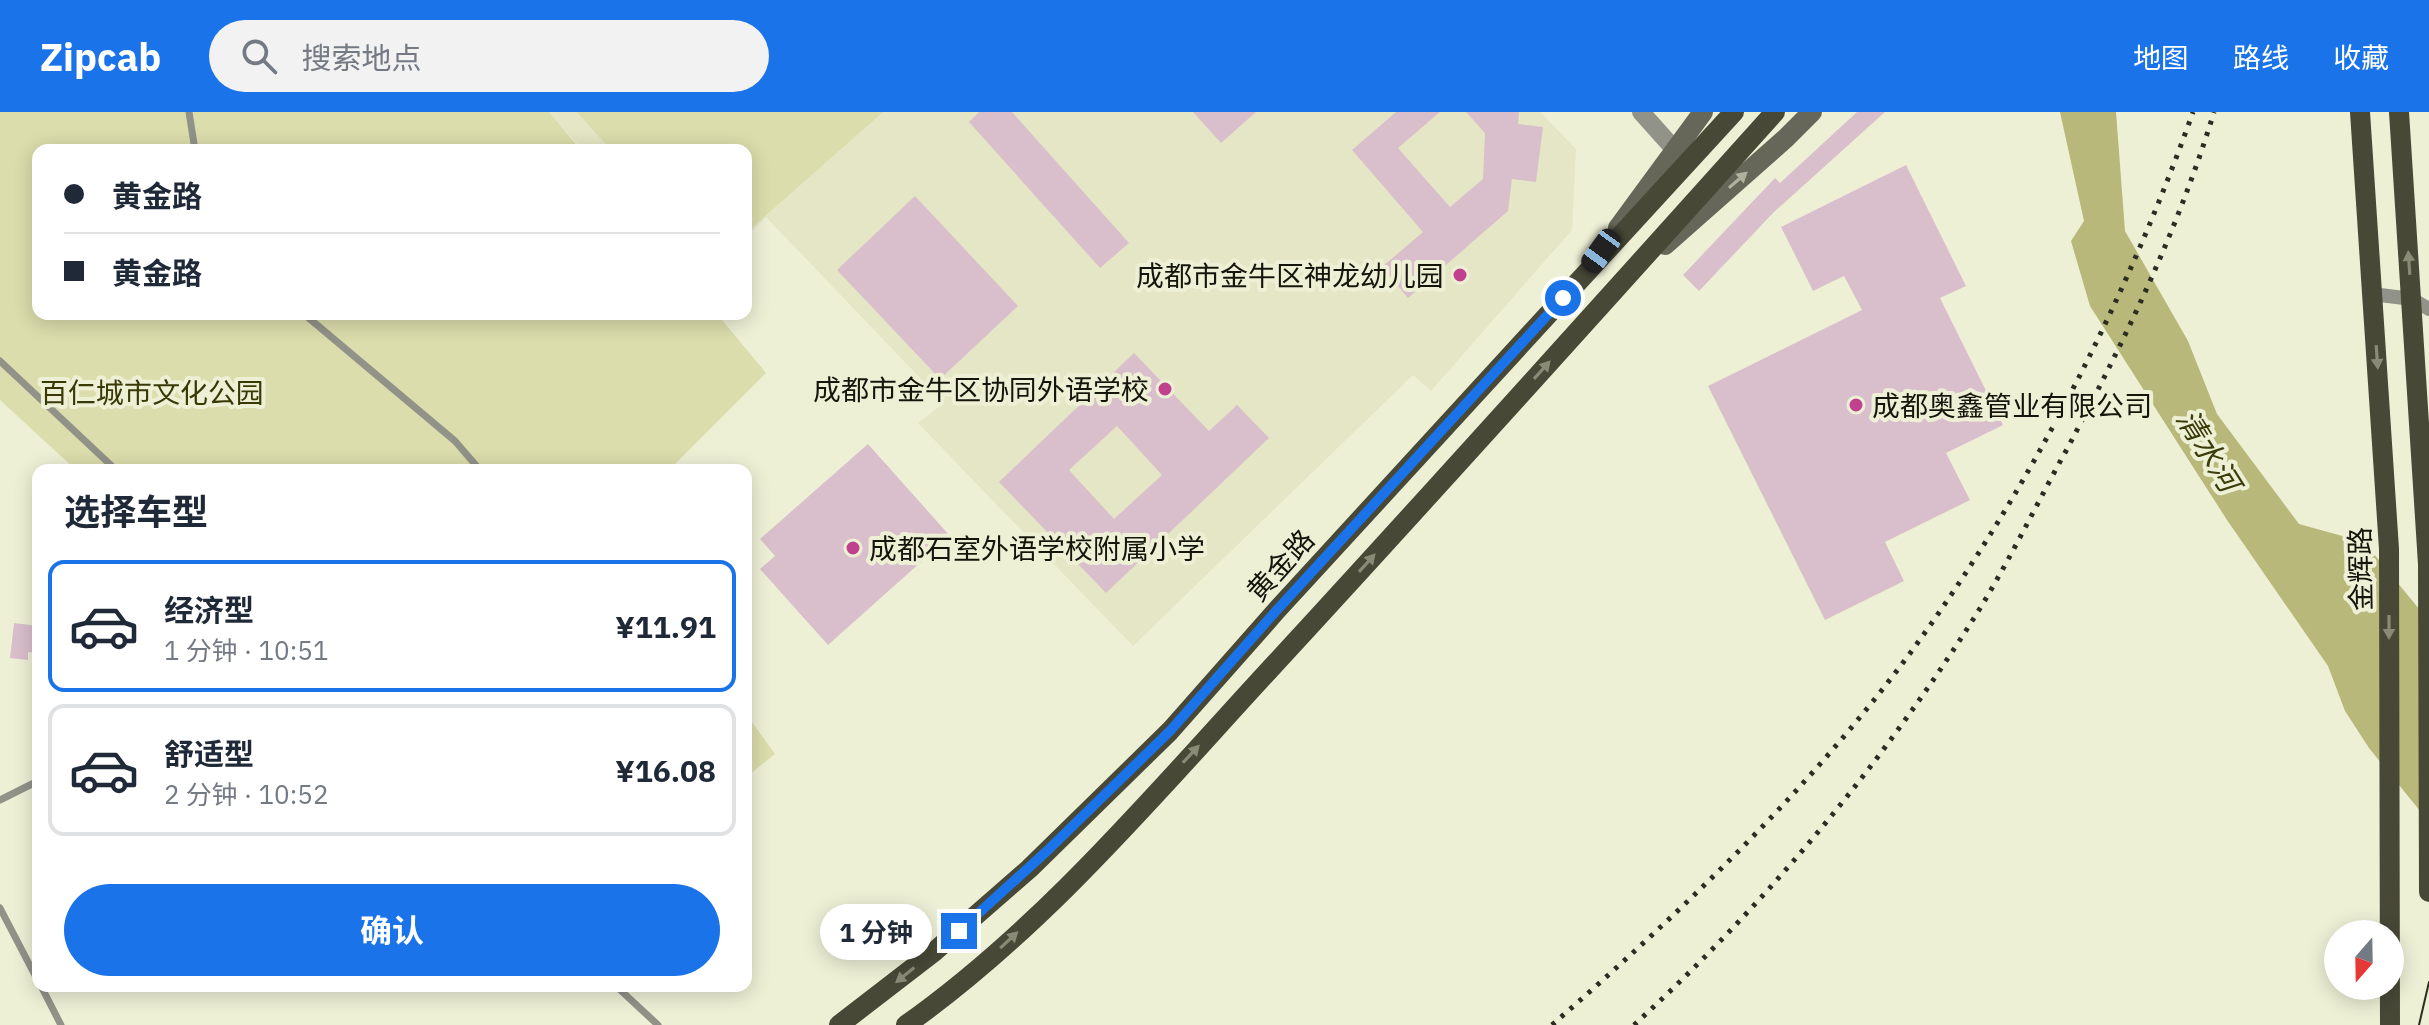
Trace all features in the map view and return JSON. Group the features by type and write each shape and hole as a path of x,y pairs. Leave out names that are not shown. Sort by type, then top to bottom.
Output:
{"main road":[{"name":"黄金路","path":"839,1025 913,969 994,900 1170,731 1276,611 1734,112"},
{"path":"906,1025 1000,948 1084,870 1775,112"},
{"path":"1617,287 1812,112"},
{"name":"金辉路","path":"2360,112 2389,549 2390,1025"},
{"path":"2399,112 2420,304 2428,564 2429,892"},
{"path":"1583,277 1675,150 1696,115"}],"street":[{"path":"1641,112 1675,150"},
{"path":"2372,294 2420,304"}],"lane":[{"path":"189,112 194,144"},
{"path":"311,320 455,441 475,464"},
{"path":"0,361 110,464"},
{"path":"0,800 32,784"},
{"path":"0,908 32,970"},
{"path":"43,992 61,1025"},
{"path":"622,992 658,1025"}],"shaded area":[{"name":"成都市金牛区协同外语学校","path":"548,112 1540,112 1576,149 1572,230 1431,391 1413,375 1133,646 918,423 944,403 766,217 752,231 752,144 577,144"}],"green space":[{"name":"百仁城市文化公园","path":"0,112 549,112 576,144 32,144 32,320 722,320 766,373 675,464 69,464 0,400"},
{"path":"577,112 883,112 752,228 752,144 606,144"},
{"path":"752,722 775,754 752,772"}],"water":[{"name":"清水河","path":"2060,112 2116,112 2125,231 2188,341 2217,414 2299,524 2364,542 2429,621 2429,822 2369,748 2345,711 2328,666 2227,520 2090,306 2071,241 2084,221"}],"building":[{"path":"979,112 1012,112 1129,243 1100,268 969,122"},
{"path":"1193,112 1256,112 1221,143"},
{"path":"1396,112 1440,112 1398,148 1450,207 1483,179 1485,133 1466,112 1519,112 1518,124 1543,127 1536,182 1512,179 1508,211 1408,298 1382,267 1423,232 1352,150"},
{"path":"1857,112 1885,112 1774,212 1699,291 1683,275 1775,178 1780,183"},
{"name":"成都奥鑫管业有限公司","path":"1906,165 1966,286 1940,298 2003,425 1946,453 1970,500 1885,542 1904,581 1825,620 1708,386 1862,310 1844,276 1813,291 1781,227"},
{"path":"915,196 1018,306 940,379 837,270"},
{"path":"1134,353 1209,431 1237,405 1269,438 1106,593 999,482","holes":["1117,426 1162,475 1114,519 1069,470"]},
{"name":"成都石室外语学校附属小学","path":"868,444 950,536 828,645 760,569 775,556 760,539"},
{"path":"14,623 32,625 32,652 28,652 28,660 10,658"}],"tram line":[{"path":"2419,1025 2429,982"}],"railway":[{"path":"1552,1025 1694,895 1784,803 1869,707 1952,594 2033,463 2105,325 2137,255 2193,112"},
{"path":"1634,1025 1728,933 1817,833 1899,728 1974,618 2010,556 2130,326 2184,199 2214,112"}],"place":[{"name":"成都市金牛区神龙幼儿园","path":"1460,275"},
{"name":"成都市金牛区协同外语学校","path":"1165,389"},
{"name":"成都奥鑫管业有限公司","path":"1856,405"},
{"name":"成都石室外语学校附属小学","path":"853,548"}],"route":[{"path":"959,931 1102,799 1170,731 1563,298"}]}
